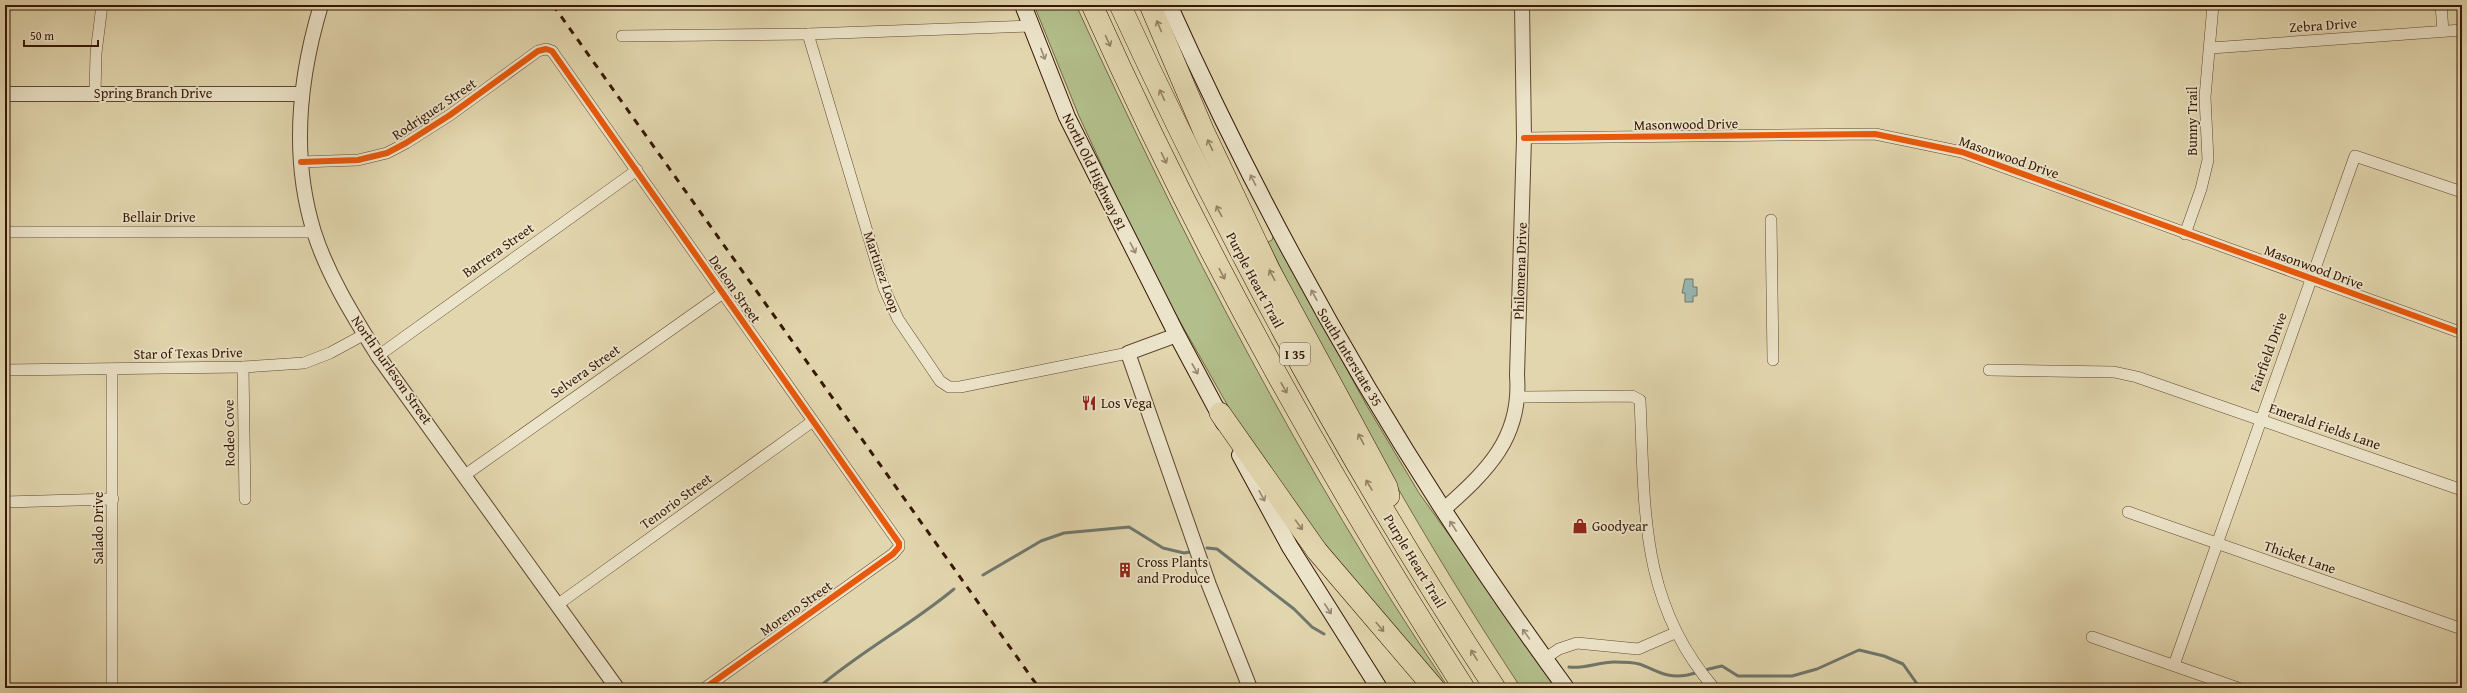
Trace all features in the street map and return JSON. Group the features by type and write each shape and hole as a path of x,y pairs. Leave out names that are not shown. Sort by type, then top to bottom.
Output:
{"highway":[{"name":"Purple Heart Trail","path":"1092,5 1166,164 1269,360 1367,532 1464,688"},
{"name":"Purple Heart Trail","path":"1120,5 1180,132 1236,243 1303,370 1401,539 1495,688"},
{"path":"1150,5 1204,132 1269,269 1387,487 1401,539"},
{"path":"1220,413 1317,551 1434,688"}],"main road":[{"name":"North Old Highway 81","path":"1024,5 1067,117 1176,335"},
{"name":"South Interstate 35","path":"1168,5 1280,234 1335,334 1443,510 1566,688"},
{"path":"1176,335 1220,413 1238,451 1290,547 1379,688"}],"street":[{"path":"95,93 96,53 102,5"},
{"name":"North Burleson Street","path":"321,5 307,51 301,94 301,162 314,232 343,298 378,356 617,688"},
{"name":"Philomena Drive","path":"1443,510 1477,480 1492,463 1513,423 1519,397 1517,375 1524,138 1522,5"},
{"name":"Bunny Trail","path":"2185,234 2201,189 2208,160 2205,97 2211,48 2214,5"},
{"path":"2441,5 2443,31"},
{"path":"622,36 808,34 1032,26"},
{"name":"Zebra Drive","path":"2211,48 2462,30"},
{"name":"Martinez Loop","path":"808,34 884,288 898,319 940,381 949,387 960,387 1128,354 1176,335"},
{"name":"Rodriguez Street","path":"301,162 358,160 387,153 406,143 538,51 546,49"},
{"name":"Deleon Street","path":"546,49 552,51 574,79 813,421 897,538 899,547"},
{"name":"Spring Branch Drive","path":"5,94 301,94"},
{"name":"Masonwood Drive","path":"1524,138 1875,134 1962,152 2462,333"},
{"name":"Fairfield Drive","path":"2174,665 2218,544 2260,419 2355,156 2462,192"},
{"name":"Barrera Street","path":"378,356 637,170"},
{"path":"1771,220 1773,360"},
{"name":"Bellair Drive","path":"5,232 314,232"},
{"name":"Selvera Street","path":"464,475 723,293"},
{"name":"Star of Texas Drive","path":"5,370 243,367 304,363 330,353 365,334"},
{"path":"1128,354 1206,578 1250,688"},
{"name":"Rodeo Cove","path":"243,367 245,499"},
{"name":"Salado Drive","path":"112,369 112,688"},
{"name":"Emerald Fields Lane","path":"1989,370 2114,372 2137,377 2462,490"},
{"path":"1519,397 1632,396 1640,400 1646,527 1654,574 1675,633 1695,664 1711,684"},
{"name":"Tenorio Street","path":"557,605 813,421"},
{"path":"5,502 113,499"},
{"name":"Thicket Lane","path":"2128,512 2462,629"},
{"name":"Moreno Street","path":"705,688 893,554 899,547"},
{"path":"1544,658 1559,649 1577,643 1638,649 1675,633"},
{"path":"2092,637 2238,688"}],"green space":[{"path":"1034,5 1076,5 1159,180 1247,352 1342,521 1446,684 1443,685 1358,595 1249,443 1170,304 1135,237 1079,116"},
{"path":"1160,7 1311,304 1367,406 1419,493 1559,688 1521,688 1452,580 1419,525 1356,413 1296,300 1268,242 1272,240 1273,237"}],"water":[{"path":"1685,279 1693,279 1693,287 1697,287 1697,296 1693,296 1693,302 1685,302 1685,293 1682,293"}],"waterway":[{"path":"983,575 1041,541 1064,533 1129,527 1163,548 1184,553 1190,552"},
{"path":"1207,548 1217,549 1294,609 1312,627 1324,634"},
{"path":"818,688 851,662 938,602 954,589"},
{"path":"1569,667 1580,667 1608,662 1630,662 1643,665 1664,674 1675,676 1689,675 1722,666 1738,676 1792,676 1817,669 1859,650 1884,656 1903,664 1920,688"}],"railway":[{"path":"553,5 1039,688"}],"cycle path":[{"path":"301,162 358,160 387,153 406,143 450,115 538,51 546,49 552,51 899,543 899,547 893,554 705,688"},
{"path":"1524,138 1875,134 1962,152 2462,333"}],"place":[{"name":"Los Vega","path":"1089,403"},
{"name":"Goodyear","path":"1580,526"},
{"name":"Cross Plants and Produce","path":"1125,570"}]}
